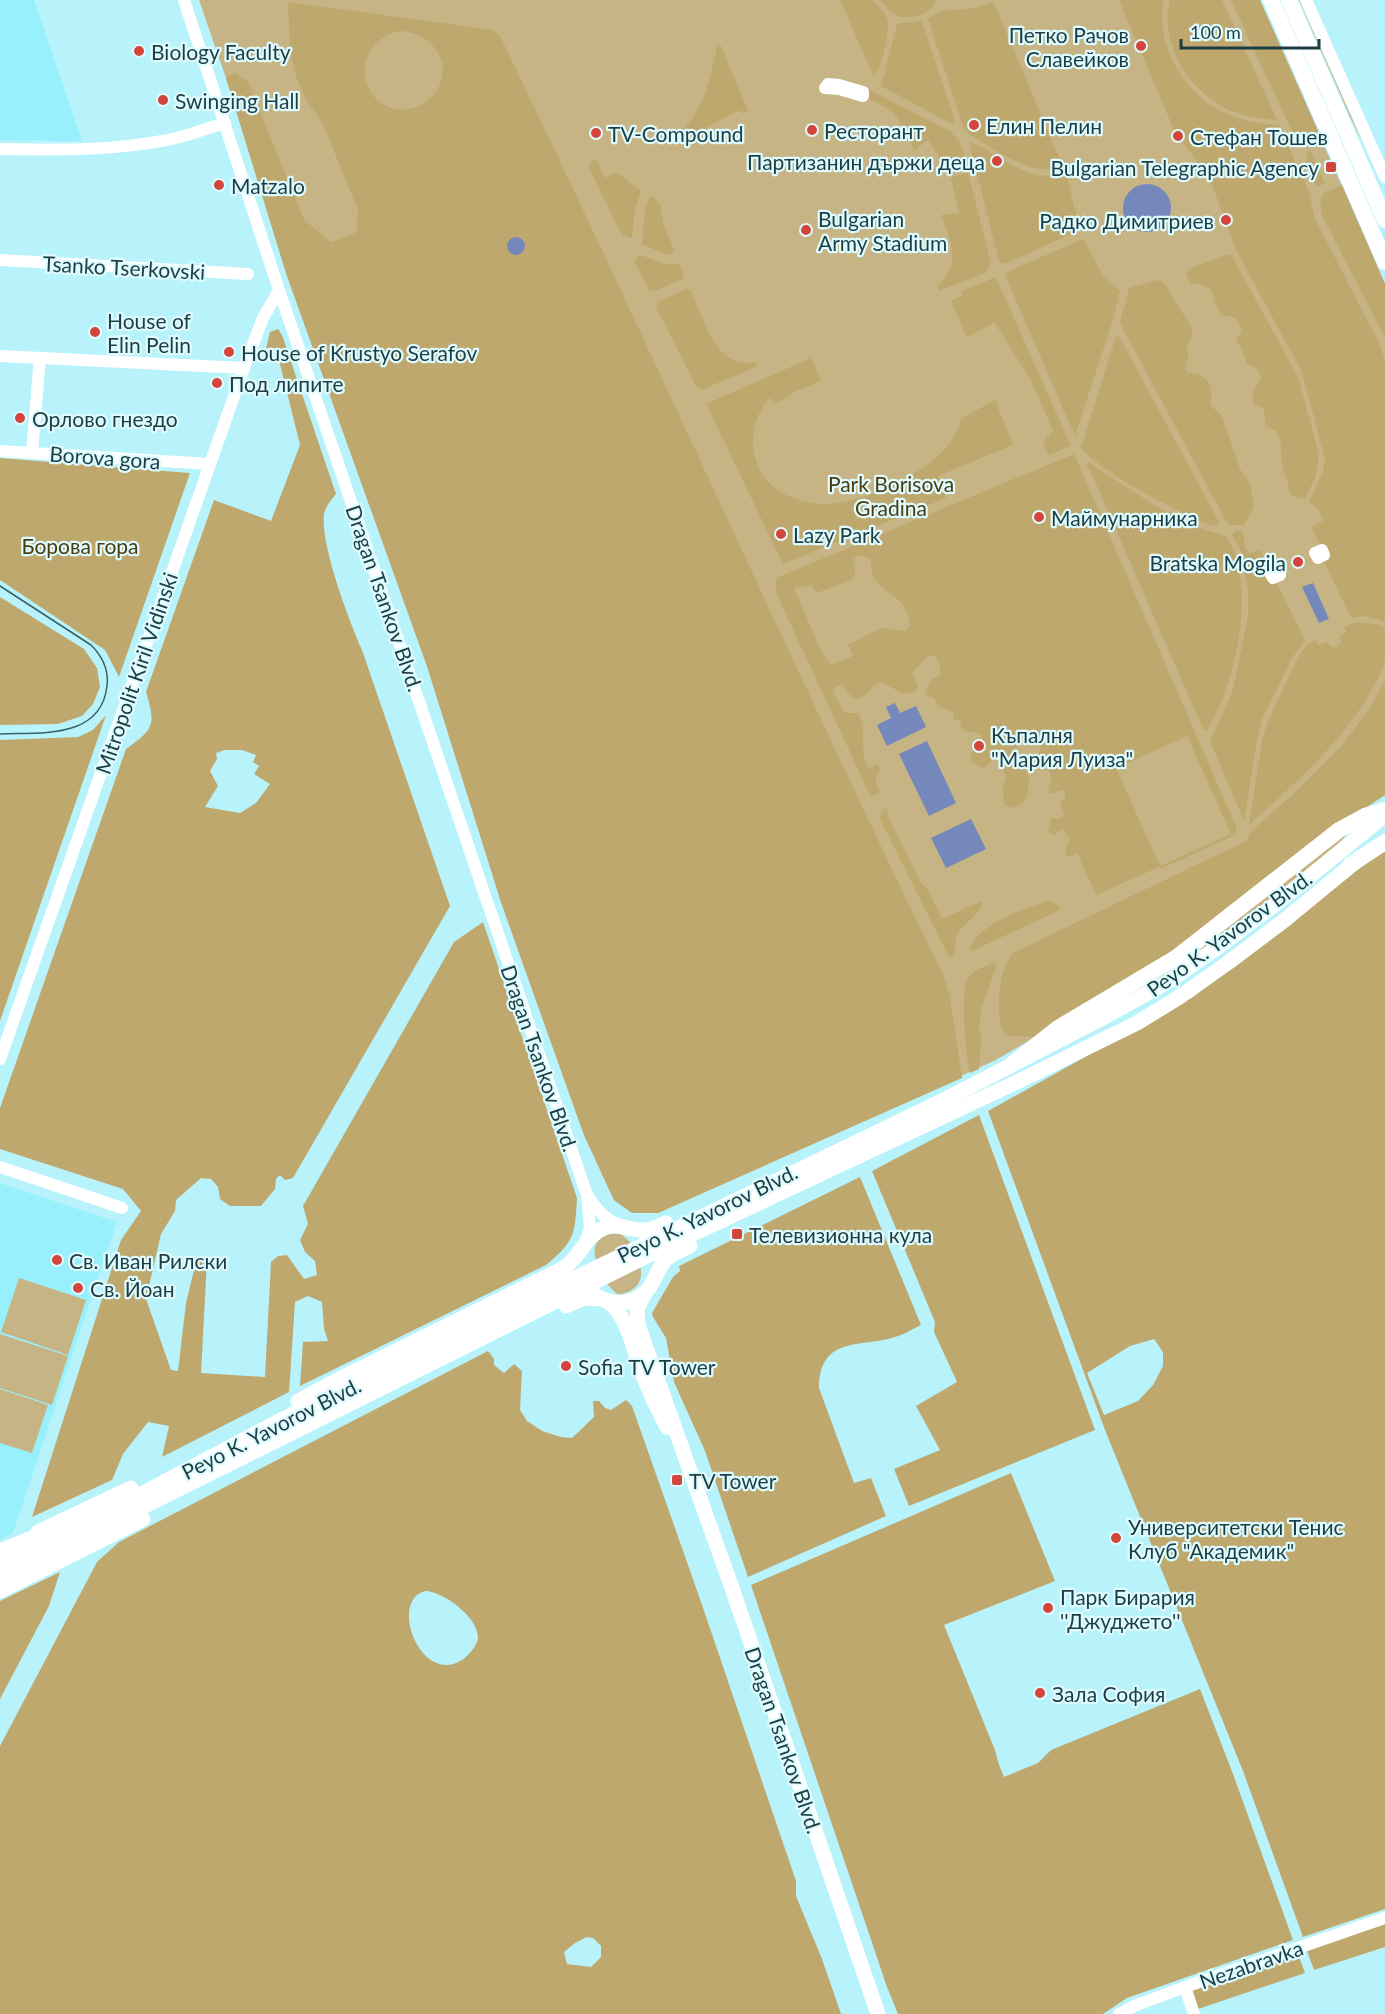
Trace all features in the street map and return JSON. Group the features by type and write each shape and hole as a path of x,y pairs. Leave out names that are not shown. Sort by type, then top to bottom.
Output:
{"highway":[{"path":"1271,0 1385,262"},
{"path":"1290,0 1385,220"},
{"path":"1011,1065 1058,1028 1176,957 1339,830 1365,816 1385,813"},
{"path":"1350,865 1385,842"}],"main road":[{"name":"Peyo K. Yavorov Blvd.","path":"951,1105 1011,1065 1168,981 1277,903 1385,813"},
{"name":"Peyo K. Yavorov Blvd.","path":"0,1566 137,1504 279,1421 951,1105 1137,1023 1181,996 1286,919 1385,836"},
{"path":"0,1550 217,1447 341,1378 539,1282 568,1266 593,1235 602,1229 612,1226 634,1230 657,1227 816,1150 919,1105 951,1105"},
{"path":"4,1585 160,1510 584,1298 599,1297 629,1301 650,1286 666,1259 675,1253 862,1166 933,1128 951,1105"},
{"path":"634,1230 652,1247 656,1258 656,1269 650,1286"},
{"path":"583,1247 579,1268 583,1280 599,1297"},
{"name":"Dragan Tsankov Blvd.","path":"650,1286 637,1309 638,1325 732,1588 878,2014"},
{"name":"Dragan Tsankov Blvd.","path":"599,1297 613,1305 623,1319 657,1408 688,1466"},
{"path":"4,1585 137,1504 217,1447"},
{"path":"0,1550 230,1473"}],"street":[{"name":"Dragan Tsankov Blvd.","path":"184,0 279,290 587,1195 593,1205 608,1219 634,1230"},
{"path":"1306,0 1385,177"},
{"path":"0,149 68,150 128,145 173,138 225,123"},
{"name":"Tsanko Tserkovski","path":"0,260 248,274"},
{"name":"Mitropolit Kiril Vidinski","path":"0,1059 244,368 263,318 279,290"},
{"path":"0,356 244,368"},
{"path":"32,453 40,358"},
{"name":"Borova gora","path":"0,451 210,464"},
{"path":"0,1167 122,1208"},
{"name":"Dragan Tsankov Blvd.","path":"583,1247 590,1228 587,1195"},
{"name":"Nezabravka","path":"1119,2014 1185,1987 1385,1918"},
{"path":"1185,1987 1194,2014"}],"shaded area":[{"path":"0,0 34,0 82,141 0,140"},
{"path":"1142,184 1152,184 1164,191 1171,203 1171,213 1164,225 1152,232 1142,232 1127,221 1123,213 1123,203 1134,188"},
{"path":"516,237 522,240 525,246 522,252 516,255 510,252 507,246 510,240"},
{"path":"1313,583 1329,619 1319,623 1302,587"},
{"path":"895,703 900,713 916,706 926,727 887,746 877,725 891,718 886,707"},
{"path":"927,741 956,803 929,816 899,754"},
{"path":"971,819 986,849 946,868 931,838"},
{"path":"0,1183 117,1222 13,1533 0,1539"}],"green space":[{"name":"Park Borisova Gradina","path":"199,0 1260,0 1385,284 1385,795 1035,1037 996,1060 658,1213 632,1213 614,1200 584,1135 501,902 427,666 286,273 226,78"},
{"path":"840,0 873,0 887,18 885,49 874,77"},
{"path":"880,0 936,0 930,10 918,16 905,17 892,13"},
{"path":"1119,0 1164,0 1163,31 1167,46 1172,60 1189,86 1213,107 1229,115 1253,122 1279,125 1308,189 1315,219 1378,341 1385,360 1385,622 1364,616 1351,618 1323,559 1324,555 1312,527 1323,521 1318,508 1309,502 1323,471 1325,459 1302,372 1235,248 1210,179 1174,130"},
{"path":"1170,0 1222,0 1277,120 1231,111 1206,95 1195,84 1185,72 1172,45 1168,30"},
{"path":"1231,0 1260,0 1320,135 1303,142 1294,136"},
{"path":"1299,0 1302,0 1368,152 1351,119"},
{"path":"288,2 493,30 500,36 944,977 950,997 962,1078 658,1213 632,1213 614,1200 584,1135 501,902 427,666 286,273 226,78 235,73 248,82 304,220 331,242 357,232 358,210 323,124 304,96 296,76 290,50","holes":["399,31 411,33 430,43 437,51 443,70 441,81 436,92 424,103 414,108 396,109 382,104 372,93 366,80 365,65 370,51 381,39"]},
{"path":"992,2 1063,167 1043,169 1023,165 974,138 964,129 928,19 940,11 975,8"},
{"path":"922,21 955,121 954,125 881,86 897,25"},
{"path":"719,45 748,111 743,114 740,110 705,128 707,132 683,145 674,137 684,128 699,107"},
{"path":"870,90 951,132 960,142 966,162 946,169 928,140 914,151 898,118 886,108 866,98 866,91"},
{"path":"969,142 1027,172 1051,176 1066,173 1080,230 1005,264 999,262"},
{"path":"1310,149 1325,184 1318,186 1315,184 1309,171 1306,158"},
{"path":"596,159 605,178 616,172 641,191 635,209 632,238 622,235 589,168 589,164"},
{"path":"968,172 991,263 985,273 939,291 938,286 950,269 952,261 951,243 941,215 959,213 951,178"},
{"path":"1342,185 1385,284 1385,338 1322,215 1320,201 1323,194"},
{"path":"652,196 660,204 663,222 674,250 671,254 665,254 642,244 645,211 649,197"},
{"path":"1083,239 1102,274 1120,290 1112,323 1075,436 1005,275 1007,272"},
{"path":"1228,254 1232,256 1298,377 1319,455 1315,478 1305,499 1291,496 1281,459 1281,444 1276,431 1266,426 1263,408 1254,405 1252,395 1261,377 1257,368 1247,364 1242,349 1236,341 1242,331 1236,318 1222,315 1215,304 1211,289 1201,284 1190,283 1186,274 1189,269"},
{"path":"640,255 666,264 680,264 684,278 650,291 635,263 636,258"},
{"path":"994,278 997,280 1071,446 1049,455 1043,442 1053,431 1031,380 994,322 967,338 951,301 962,296 962,291"},
{"path":"1158,280 1164,283 1192,328 1191,339 1186,347 1189,353 1185,369 1187,372 1200,375 1209,382 1212,395 1210,403 1222,416 1240,469 1250,483 1254,507 1244,525 1230,525 1226,521 1120,322 1129,288"},
{"path":"687,289 691,290 706,327 721,350 730,358 742,363 755,362 758,366 704,389 696,386 656,307 659,301"},
{"path":"278,329 282,335 336,494 324,514 326,544 331,563 450,906 293,1178 285,1180 280,1175 276,1179 275,1189 261,1206 230,1206 220,1199 218,1187 211,1179 201,1178 176,1200 175,1211 161,1234 146,1299 171,1370 178,1371 186,1303 194,1270 193,1258 207,1260 201,1373 265,1377 271,1262 278,1256 287,1255 304,1279 317,1275 315,1261 305,1252 300,1240 308,1224 303,1206 454,942 483,922 577,1198 574,1229 568,1243 546,1265 300,1386 303,1342 328,1341 324,1329 322,1302 308,1296 295,1302 289,1392 162,1457 169,1426 148,1422 123,1454 112,1480 32,1517 121,1240 141,1211 123,1189 0,1149 0,1108 126,749 147,731 150,725 151,712 146,692 214,500 271,521 300,445 276,348 266,348 270,332","holes":["225,750 242,750 256,755 253,762 259,766 254,774 270,784 256,803 240,813 205,807 218,786 210,771 217,759 216,753"]},
{"path":"1116,336 1119,336 1218,520 1219,524 1216,526 1185,514 1130,485 1081,448"},
{"path":"811,358 821,381 794,392 777,403 769,398 755,426 753,441 755,457 760,470 776,489 788,496 813,503 839,503 893,485 930,463 955,435 961,419 995,400 1013,445 938,476 946,498 783,564 706,404"},
{"path":"1074,454 1237,829 1235,835 1096,895 1077,853 1068,857 1065,852 1070,838 1062,829 1054,835 1048,832 1051,818 1060,819 1065,814 1060,804 1065,797 1065,791 1049,793 1051,778 1047,767 1041,765 1038,756 1041,748 1037,740 1027,737 1018,744 1010,760 1025,769 1030,778 1024,801 1011,808 1004,804 1003,786 1006,776 999,764 1003,754 1001,751 996,752 988,765 982,768 971,762 973,753 983,742 981,735 976,732 966,732 961,727 960,721 954,719 953,712 939,707 933,697 928,697 925,692 932,679 941,675 935,656 928,656 912,673 918,686 915,692 903,694 882,682 863,696 854,699 841,685 836,686 833,691 846,713 858,713 861,720 867,767 872,768 877,763 881,770 875,778 880,792 871,797 776,593 776,578","holes":["858,555 870,558 873,577 905,608 910,625 906,631 881,628 848,645 853,656 831,665 822,653 794,588 811,585 817,593 851,580 855,573 853,560","1187,736 1231,834 1160,866 1116,768"]},
{"name":"Борова гора","path":"0,458 190,473 119,677 105,650 0,580"},
{"path":"1086,461 1159,508 1205,530 1226,536 1236,556 1241,580 1242,606 1239,634 1227,687 1207,730 1203,729"},
{"path":"1235,531 1243,531 1245,547 1249,553 1260,550 1305,640 1293,657 1262,719 1244,821 1210,741 1232,693 1248,618 1248,590 1241,551 1232,535"},
{"path":"0,597 84,649 97,668 100,687 93,704 82,716 58,724 0,725"},
{"path":"1356,622 1378,624 1385,628 1385,660 1379,677 1345,730 1299,779 1249,825 1267,723 1298,657 1307,645 1316,640 1318,645 1327,642 1331,647 1337,647 1341,642 1340,636 1347,632 1344,627"},
{"path":"1385,681 1385,795 1333,829 1161,959 1035,1037 1009,1036 1002,1031 999,1012 1001,980 1013,953 1246,841 1251,831 1291,796 1342,745 1369,709"},
{"path":"106,715 0,1021 0,740 78,737 93,730"},
{"path":"887,808 888,817 942,919 981,901 980,909 958,933 952,957 949,957 880,819 882,811"},
{"path":"1347,834 1337,846 1229,930 1174,968 1115,1003 1332,841"},
{"path":"1385,848 1385,1909 1303,1937 1243,1771 1105,1430 988,1111 1193,997","holes":["1154,1339 1163,1352 1163,1366 1153,1385 1138,1401 1104,1415 1087,1373 1130,1346"]},
{"path":"1049,901 1058,905 1060,910 970,952 979,935 989,927 1015,913"},
{"path":"993,963 996,967 982,1007 979,1026 981,1038 979,1069 970,1073 964,1023 966,983 974,972"},
{"path":"979,1115 1095,1430 909,1506 894,1469 940,1450 916,1406 957,1382 934,1332 935,1322 872,1171"},
{"path":"860,1177 921,1325 898,1336 856,1344 835,1351 827,1359 821,1371 819,1388 854,1483 871,1478 886,1516 748,1577 705,1451 674,1382 666,1338 652,1313 673,1277 680,1271 679,1266"},
{"path":"619,1232 631,1243 596,1260 595,1248 599,1240"},
{"path":"640,1266 639,1282 628,1292 617,1294 605,1282"},
{"path":"19,1278 86,1300 68,1355 1,1332"},
{"path":"0,1334 68,1356 52,1405 0,1388"},
{"path":"488,1351 494,1359 494,1365 504,1373 514,1364 522,1371 520,1410 527,1421 542,1431 572,1438 594,1417 593,1401 599,1401 605,1408 611,1410 626,1400 632,1406 700,1599 796,1881 796,1896 822,1959 841,2014 0,2014 0,1746 97,1562 119,1542","holes":["425,1591 450,1601 473,1622 478,1638 472,1650 462,1660 447,1665 434,1662 414,1639 409,1610 414,1598","587,1937 593,1938 601,1946 601,1957 591,1967 567,1964 564,1952"]},
{"path":"0,1389 48,1405 32,1453 0,1443"},
{"path":"1011,1473 1055,1581 944,1625 1004,1777 1038,1763 1051,1750 1200,1689 1293,1940 1127,1998 1103,2014 898,2014 751,1585"},
{"path":"60,1572 49,1606 0,1699 0,1601"},
{"path":"1385,1923 1385,1947 1314,1970 1307,1951"},
{"path":"1298,1954 1305,1973 1198,2009 1191,1989"}],"tram line":[{"path":"0,586 91,645 104,664 107,674 107,686 102,703 93,716 81,724 66,730 0,734"}],"place":[{"name":"Петко Рачов Славейков","path":"1141,46"},
{"name":"Biology Faculty","path":"139,51"},
{"name":"Swinging Hall","path":"163,100"},
{"name":"Елин Пелин","path":"974,125"},
{"name":"Ресторант","path":"812,130"},
{"name":"TV-Compound","path":"596,133"},
{"name":"Стефан Тошев","path":"1178,136"},
{"name":"Партизанин държи деца","path":"997,161"},
{"name":"Bulgarian Telegraphic Agency","path":"1331,167"},
{"name":"Matzalo","path":"219,185"},
{"name":"Радко Димитриев","path":"1226,220"},
{"name":"Bulgarian Army Stadium","path":"806,230"},
{"name":"House of Elin Pelin","path":"95,332"},
{"name":"House of Krustyo Serafov","path":"229,352"},
{"name":"Под липите","path":"217,383"},
{"name":"Орлово гнездо","path":"20,418"},
{"name":"Маймунарника","path":"1039,517"},
{"name":"Lazy Park","path":"781,534"},
{"name":"Bratska Mogila","path":"1298,562"},
{"name":"Къпалня \"Мария Луиза\"","path":"979,746"},
{"name":"Телевизионна кула","path":"737,1234"},
{"name":"Св. Иван Рилски","path":"57,1260"},
{"name":"Св. Йоан","path":"78,1288"},
{"name":"Sofia TV Tower","path":"566,1366"},
{"name":"TV Tower","path":"677,1480"},
{"name":"Университетски Тенис Клуб \"Академик\"","path":"1116,1538"},
{"name":"Парк Бирария ''Джуджето''","path":"1048,1608"},
{"name":"Зала София","path":"1040,1693"}]}
